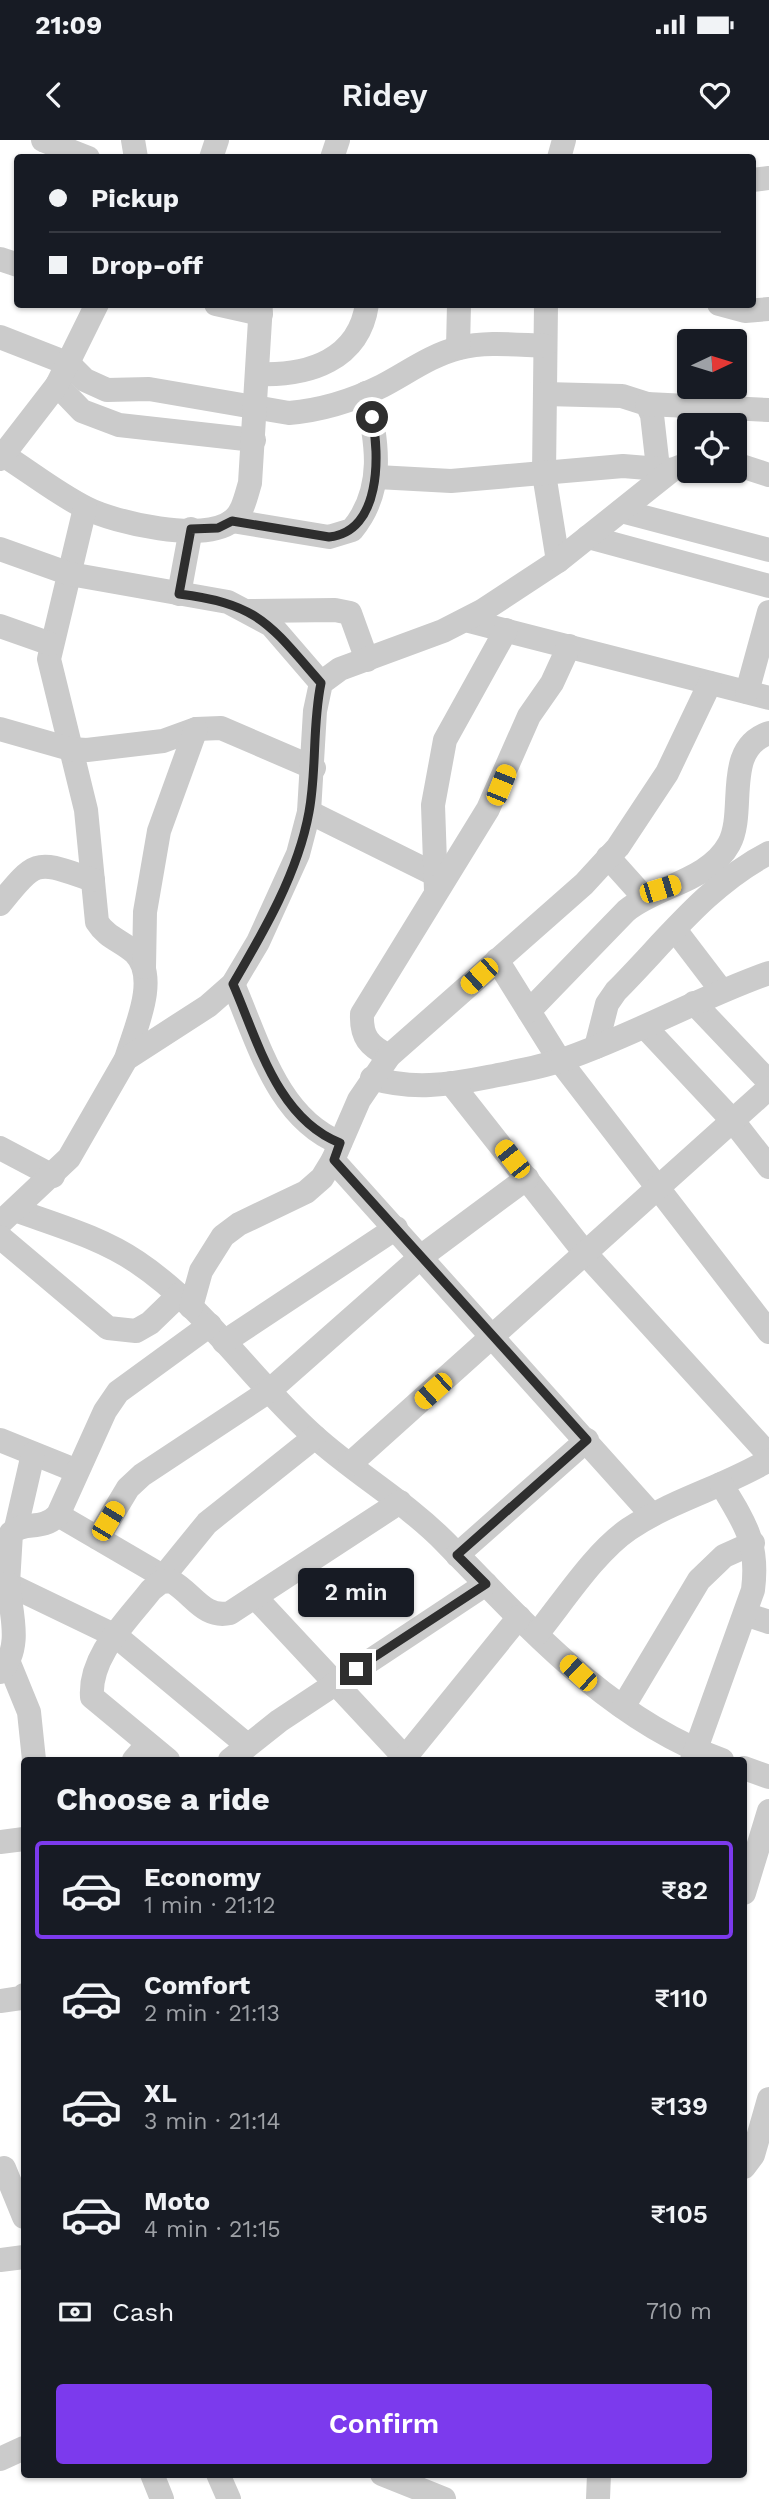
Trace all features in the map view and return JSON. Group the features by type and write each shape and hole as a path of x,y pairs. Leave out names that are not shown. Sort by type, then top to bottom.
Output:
{"street":[{"path":"95,308 63,374 1,455 85,508 136,525 191,529 218,528 232,521 243,508 250,483 254,440 261,309"},
{"path":"258,374 303,370 344,351 357,339 366,308"},
{"path":"458,348 459,308"},
{"path":"545,308 544,474 558,561"},
{"path":"734,308 745,311 769,309"},
{"path":"0,337 63,374 107,390 149,389 289,412 311,411 366,393 434,356 458,348 495,344 545,346"},
{"path":"63,374 82,411 120,425 254,440"},
{"path":"232,521 329,537 341,536 358,522 377,477 376,435 366,393"},
{"path":"544,394 622,396 647,404 769,410"},
{"path":"647,404 673,467"},
{"path":"377,477 451,481 622,466 673,467"},
{"path":"126,1059 208,1006 233,984 280,896 298,854 309,812 314,768 315,711 321,683 340,669 443,631 465,620 558,561 673,467"},
{"path":"747,468 769,475"},
{"path":"85,508 51,644 51,672 86,810 97,922 104,934 130,949 144,967"},
{"path":"621,511 769,550"},
{"path":"179,594 191,529"},
{"path":"588,537 769,586"},
{"path":"0,549 70,575 228,602 250,611 271,625 321,683"},
{"path":"250,611 335,610 350,613 367,660"},
{"path":"465,620 763,698 769,612"},
{"path":"0,626 51,644"},
{"path":"435,883 433,805 445,740 506,630"},
{"path":"389,1056 366,1041 362,1031 362,1014 435,883 488,809 529,716 552,683 569,646"},
{"path":"0,1237 108,1328 136,1331 185,1301 223,1236 239,1224 306,1192 322,1178 372,1077 389,1056 584,884 608,857 643,812 667,774 710,683"},
{"path":"0,729 70,749 105,750 163,741 196,729 221,728 314,768"},
{"path":"8,1216 53,1176 83,1136 126,1059 144,992 145,912 159,831 196,729"},
{"path":"529,1011 643,896 681,883 721,856 730,843 733,830 742,761 750,746 769,733"},
{"path":"163,741 187,754"},
{"path":"309,812 435,883"},
{"path":"596,1047 607,1004 732,876 769,853"},
{"path":"608,857 643,896"},
{"path":"0,904 26,871 34,866 55,867 93,880"},
{"path":"676,931 721,990"},
{"path":"497,960 560,1061 769,1332"},
{"path":"372,1077 398,1086 452,1083 560,1061 645,1027 721,990 769,973"},
{"path":"233,984 271,1072 290,1105 324,1136 396,1228 652,1515"},
{"path":"694,1003 769,1082"},
{"path":"645,1027 733,1121 769,1167"},
{"path":"452,1083 585,1253 769,1458 721,1484 652,1515 626,1531 604,1552 537,1634"},
{"path":"351,1464 769,1088"},
{"path":"0,1148 53,1176"},
{"path":"98,1538 128,1488 142,1475 269,1391 422,1256 527,1178"},
{"path":"8,1216 115,1249 185,1301 315,1437 400,1502 593,1687 694,1756 753,1590 756,1564 753,1543 721,1484"},
{"path":"16,1528 49,1524 58,1515 105,1411 117,1392 396,1228"},
{"path":"158,1757 141,1752 92,1697 91,1678 116,1636 151,1590 167,1579 207,1523 315,1437"},
{"path":"0,1440 77,1471"},
{"path":"457,1555 587,1440"},
{"path":"33,1454 16,1528 11,1533 4,1589 15,1645 4,1667 29,1713 34,1757"},
{"path":"58,1515 181,1586 206,1612 216,1616 230,1613 400,1502"},
{"path":"623,1707 699,1580 724,1556 753,1543"},
{"path":"4,1589 116,1636 239,1753 335,1684 486,1584"},
{"path":"255,1597 402,1757"},
{"path":"745,1614 769,1622"},
{"path":"407,1757 519,1617"},
{"path":"747,1769 769,1777"},
{"path":"747,1883 769,1811"},
{"path":"0,1842 21,1839"},
{"path":"0,2001 21,1998"},
{"path":"747,2163 753,2155 769,2099"},
{"path":"10,2168 21,2206"},
{"path":"0,2260 21,2257"},
{"path":"0,2459 21,2449"},
{"path":"154,2478 162,2499"},
{"path":"220,2478 229,2499"},
{"path":"598,2478 598,2499"},
{"path":"416,2481 444,2499"}],"route":[{"path":"356,1669 486,1584 457,1555 587,1440 334,1160 340,1143 324,1136 308,1124 290,1105 271,1072 233,984 258,942 298,854 309,812 314,768 315,711 321,683 271,625 250,611 228,602 179,594 191,529 218,528 232,521 329,537 341,536 352,530 364,511 377,477 376,435 372,417"}]}
